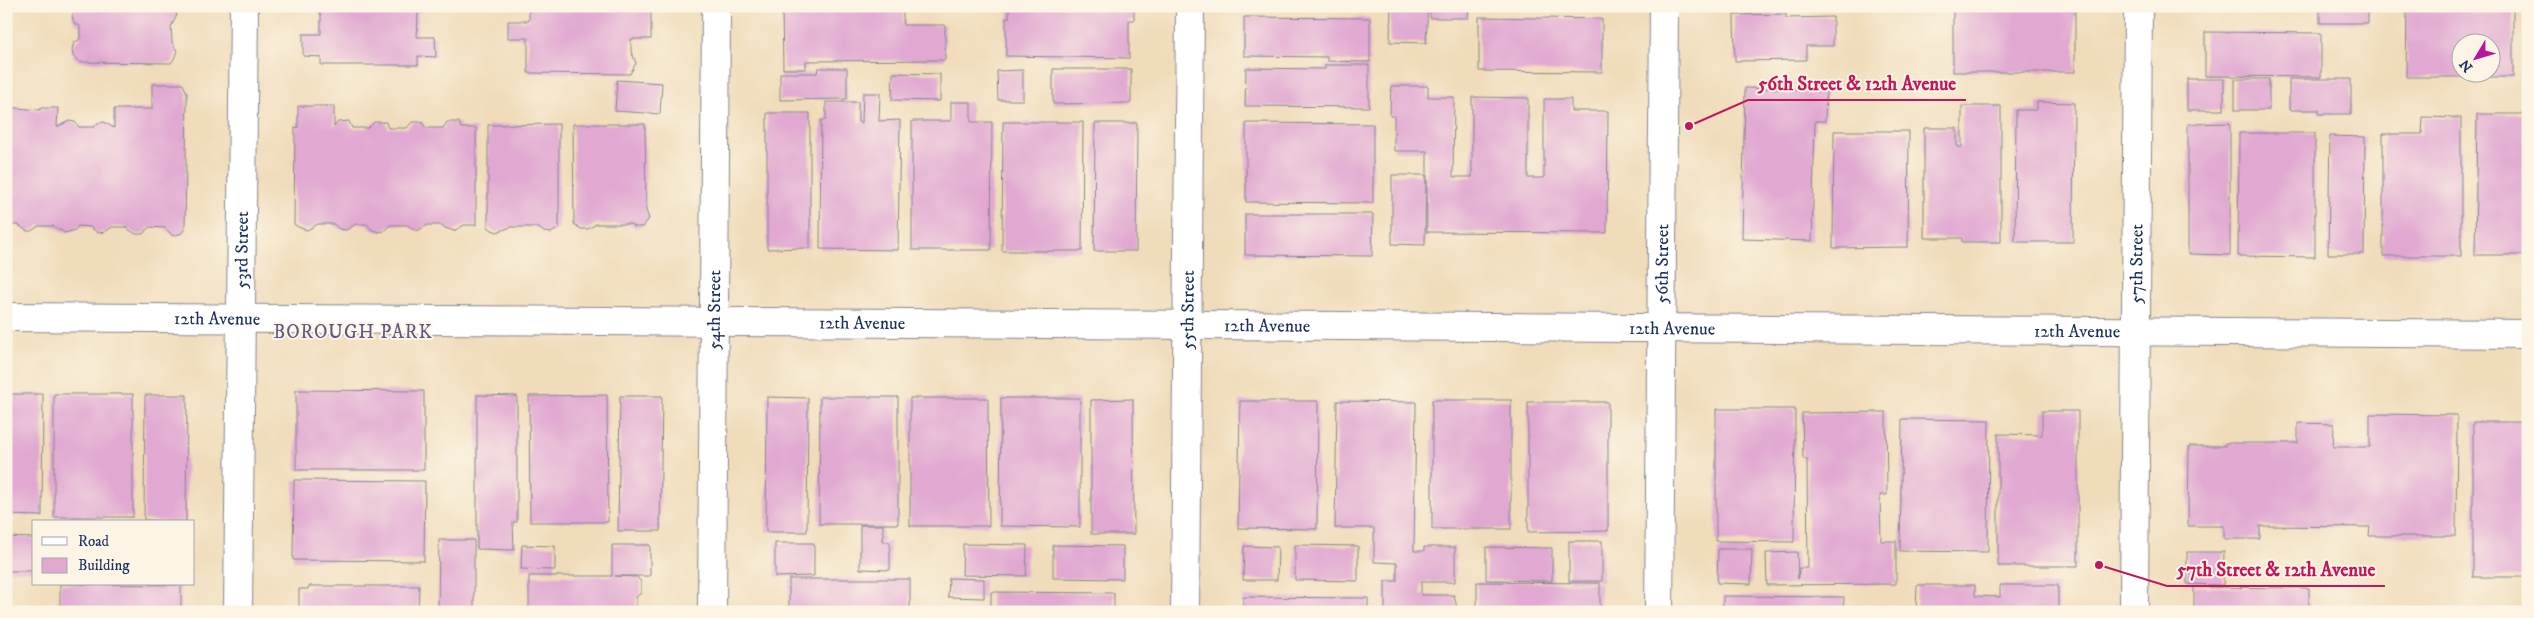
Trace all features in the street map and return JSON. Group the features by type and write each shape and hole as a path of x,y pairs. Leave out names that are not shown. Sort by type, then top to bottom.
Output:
{"street":[{"name":"53rd Street","path":"238,612 244,6"},
{"name":"54th Street","path":"712,612 716,6"},
{"name":"55th Street","path":"1185,612 1190,6"},
{"name":"56th Street","path":"1659,612 1664,6"},
{"name":"57th Street","path":"2134,612 2138,6"},
{"name":"12th Avenue","path":"6,317 2528,334"}],"building":[{"path":"77,6 173,6 177,15 171,27 172,42 177,51 174,59 171,63 79,62 73,56 72,49 74,43 80,39 80,26 74,23 72,16"},
{"path":"315,6 423,6 423,10 418,12 417,37 435,37 436,57 418,56 418,65 321,65 321,57 303,56 303,34 321,34 321,15"},
{"path":"529,6 651,6 651,39 631,39 631,51 636,63 630,74 528,73 528,38 508,38 508,21 529,21"},
{"path":"782,6 903,6 903,25 945,25 945,60 806,61 806,69 783,69"},
{"path":"1009,6 1134,6 1134,20 1129,20 1129,58 1006,56 1006,18 1009,18"},
{"path":"1391,6 1428,6 1426,43 1390,42"},
{"path":"1430,6 1469,6 1468,18 1430,18"},
{"path":"1953,6 2075,6 2075,72 1953,72"},
{"path":"2320,6 2368,6 2368,23 2320,23"},
{"path":"2513,6 2513,77 2502,77 2502,32 2452,32 2452,77 2406,77 2407,7"},
{"path":"1786,14 1786,18 1833,17 1833,46 1806,46 1806,60 1735,61 1734,15"},
{"path":"1244,17 1370,18 1370,62 1327,61 1327,57 1244,56"},
{"path":"1479,17 1602,19 1602,72 1479,71"},
{"path":"2205,32 2321,33 2321,77 2205,76"},
{"path":"1325,65 1369,65 1369,107 1245,106 1246,68 1325,69"},
{"path":"818,68 847,68 847,99 780,100 780,73 817,73"},
{"path":"1053,69 1131,69 1131,103 1053,104"},
{"path":"1023,70 1023,100 998,100 997,71"},
{"path":"893,73 940,74 940,101 892,100"},
{"path":"2187,79 2224,79 2224,110 2187,110"},
{"path":"2235,79 2269,79 2269,110 2235,110"},
{"path":"2289,79 2351,79 2351,114 2319,114 2319,110 2289,110"},
{"path":"617,80 662,83 660,114 615,111"},
{"path":"152,84 183,84 187,93 185,228 182,233 173,236 165,228 149,227 143,234 136,234 125,227 112,227 105,232 98,233 90,227 78,226 75,230 65,233 53,226 39,226 31,231 27,231 18,225 6,225 6,107 40,110 41,108 58,108 57,127 69,121 75,122 79,127 94,127 98,123 104,122 114,128 114,109 152,109"},
{"path":"1391,86 1428,86 1428,97 1454,97 1453,177 1472,177 1472,97 1528,98 1528,178 1544,178 1544,99 1571,99 1571,111 1608,111 1607,233 1427,232 1427,151 1394,151 1394,116 1390,116"},
{"path":"1745,88 1826,90 1825,121 1815,121 1812,241 1742,239"},
{"path":"863,93 880,93 879,121 900,120 898,250 820,249 821,120 826,120 826,102 858,102 858,122 862,123"},
{"path":"951,102 971,102 971,122 992,122 991,250 912,250 912,121 951,121"},
{"path":"2037,102 2074,103 2073,242 2015,242 2016,110 2037,110"},
{"path":"298,106 334,106 334,127 338,122 349,121 352,128 368,128 374,122 386,122 388,128 407,128 412,122 422,122 426,128 443,128 447,122 459,122 461,128 476,128 476,225 464,225 454,231 442,225 428,225 417,231 407,225 390,225 384,231 379,232 372,230 367,224 356,224 346,230 339,229 334,224 318,224 307,230 298,227 294,224 295,127 298,128"},
{"path":"1962,106 2001,106 2001,242 1962,242 1962,238 1924,238 1924,128 1957,128 1957,147 1962,147"},
{"path":"767,113 810,113 810,248 767,249"},
{"path":"2477,114 2528,114 2528,255 2475,255"},
{"path":"2423,117 2461,118 2461,256 2383,256 2383,134 2422,134"},
{"path":"1003,122 1083,122 1082,251 1002,251"},
{"path":"1095,123 1137,123 1136,251 1094,251"},
{"path":"1246,123 1373,124 1373,203 1246,202"},
{"path":"2230,123 2230,255 2188,254 2188,124"},
{"path":"559,124 559,228 551,233 544,232 537,227 511,227 497,232 492,230 488,227 488,125"},
{"path":"573,124 645,124 646,210 649,219 642,227 634,227 630,224 596,224 588,229 581,229 574,224"},
{"path":"1834,131 1909,131 1908,247 1833,248"},
{"path":"2239,133 2315,133 2315,257 2238,256"},
{"path":"2330,136 2365,137 2364,254 2328,254"},
{"path":"1392,175 1426,175 1425,245 1392,244"},
{"path":"1245,214 1373,214 1372,256 1245,255"},
{"path":"296,390 424,391 424,470 296,470"},
{"path":"6,394 43,394 42,516 6,515"},
{"path":"54,394 133,394 133,517 54,517"},
{"path":"145,395 187,395 186,520 144,520"},
{"path":"477,395 517,396 517,522 513,522 514,550 477,549"},
{"path":"607,395 608,522 530,522 529,396"},
{"path":"620,396 662,396 660,531 618,531"},
{"path":"767,397 808,398 807,532 766,532"},
{"path":"820,397 898,397 898,524 819,524"},
{"path":"910,398 988,398 989,526 910,526"},
{"path":"1001,398 1080,398 1080,527 1000,526"},
{"path":"1133,399 1134,534 1091,534 1091,400"},
{"path":"1432,400 1511,400 1511,529 1432,529"},
{"path":"1240,401 1318,401 1317,529 1238,528"},
{"path":"1337,401 1416,402 1414,551 1424,551 1424,547 1455,547 1455,582 1421,582 1421,595 1454,595 1458,612 1385,612 1385,581 1397,581 1397,563 1374,562 1374,528 1335,528"},
{"path":"1528,402 1608,402 1608,531 1528,532"},
{"path":"1716,409 1795,409 1794,542 1716,541"},
{"path":"2042,411 2078,411 2078,566 1998,566 1998,434 2042,435"},
{"path":"1886,412 1887,495 1880,495 1881,541 1896,541 1896,584 1767,585 1766,553 1797,552 1798,579 1799,568 1808,568 1807,459 1803,459 1802,413"},
{"path":"2370,414 2457,415 2456,536 2369,536 2370,527 2260,526 2260,539 2224,539 2224,526 2188,526 2189,446 2225,446 2225,443 2298,443 2298,423 2334,424 2333,447 2370,447"},
{"path":"1902,419 1989,420 1988,552 1900,551"},
{"path":"2473,422 2528,422 2528,577 2473,577"},
{"path":"294,480 425,481 424,561 293,560"},
{"path":"860,525 883,525 883,542 890,542 890,570 860,569"},
{"path":"6,537 32,538 32,571 6,571"},
{"path":"439,540 474,540 474,609 438,609"},
{"path":"1569,541 1602,541 1602,581 1569,581"},
{"path":"775,543 814,543 814,576 775,577"},
{"path":"963,544 1027,545 1026,576 962,575"},
{"path":"522,545 555,546 555,570 521,569"},
{"path":"612,545 650,545 650,576 615,576 637,577 641,582 641,593 636,597 636,612 529,611 529,576 612,576"},
{"path":"1053,545 1123,546 1123,579 1053,578"},
{"path":"1295,545 1358,546 1358,581 1295,580"},
{"path":"1244,546 1278,547 1277,580 1243,580"},
{"path":"1486,547 1552,548 1552,581 1486,580"},
{"path":"1718,549 1752,549 1751,584 1717,583"},
{"path":"2187,552 2224,552 2223,585 2187,584"},
{"path":"949,578 984,579 984,598 948,597"},
{"path":"789,579 910,579 910,612 789,612"},
{"path":"1477,582 1600,583 1600,612 1477,612"},
{"path":"1917,585 1975,585 1975,596 2000,597 2000,585 2058,585 2058,612 1916,612"},
{"path":"60,586 181,586 181,612 60,612"},
{"path":"309,586 419,586 418,612 299,612 299,589 308,589"},
{"path":"2194,587 2309,588 2309,612 2194,612"},
{"path":"991,592 1114,593 1114,612 991,612"},
{"path":"1723,596 1844,597 1843,612 1723,612"},
{"path":"1243,597 1368,598 1368,612 1243,612"}],"place":[{"name":"56th Street & 12th Avenue","path":"1689,126"},
{"name":"57th Street & 12th Avenue","path":"2099,565"}],"district":[{"name":"BOROUGH PARK","path":"353,331"}]}
